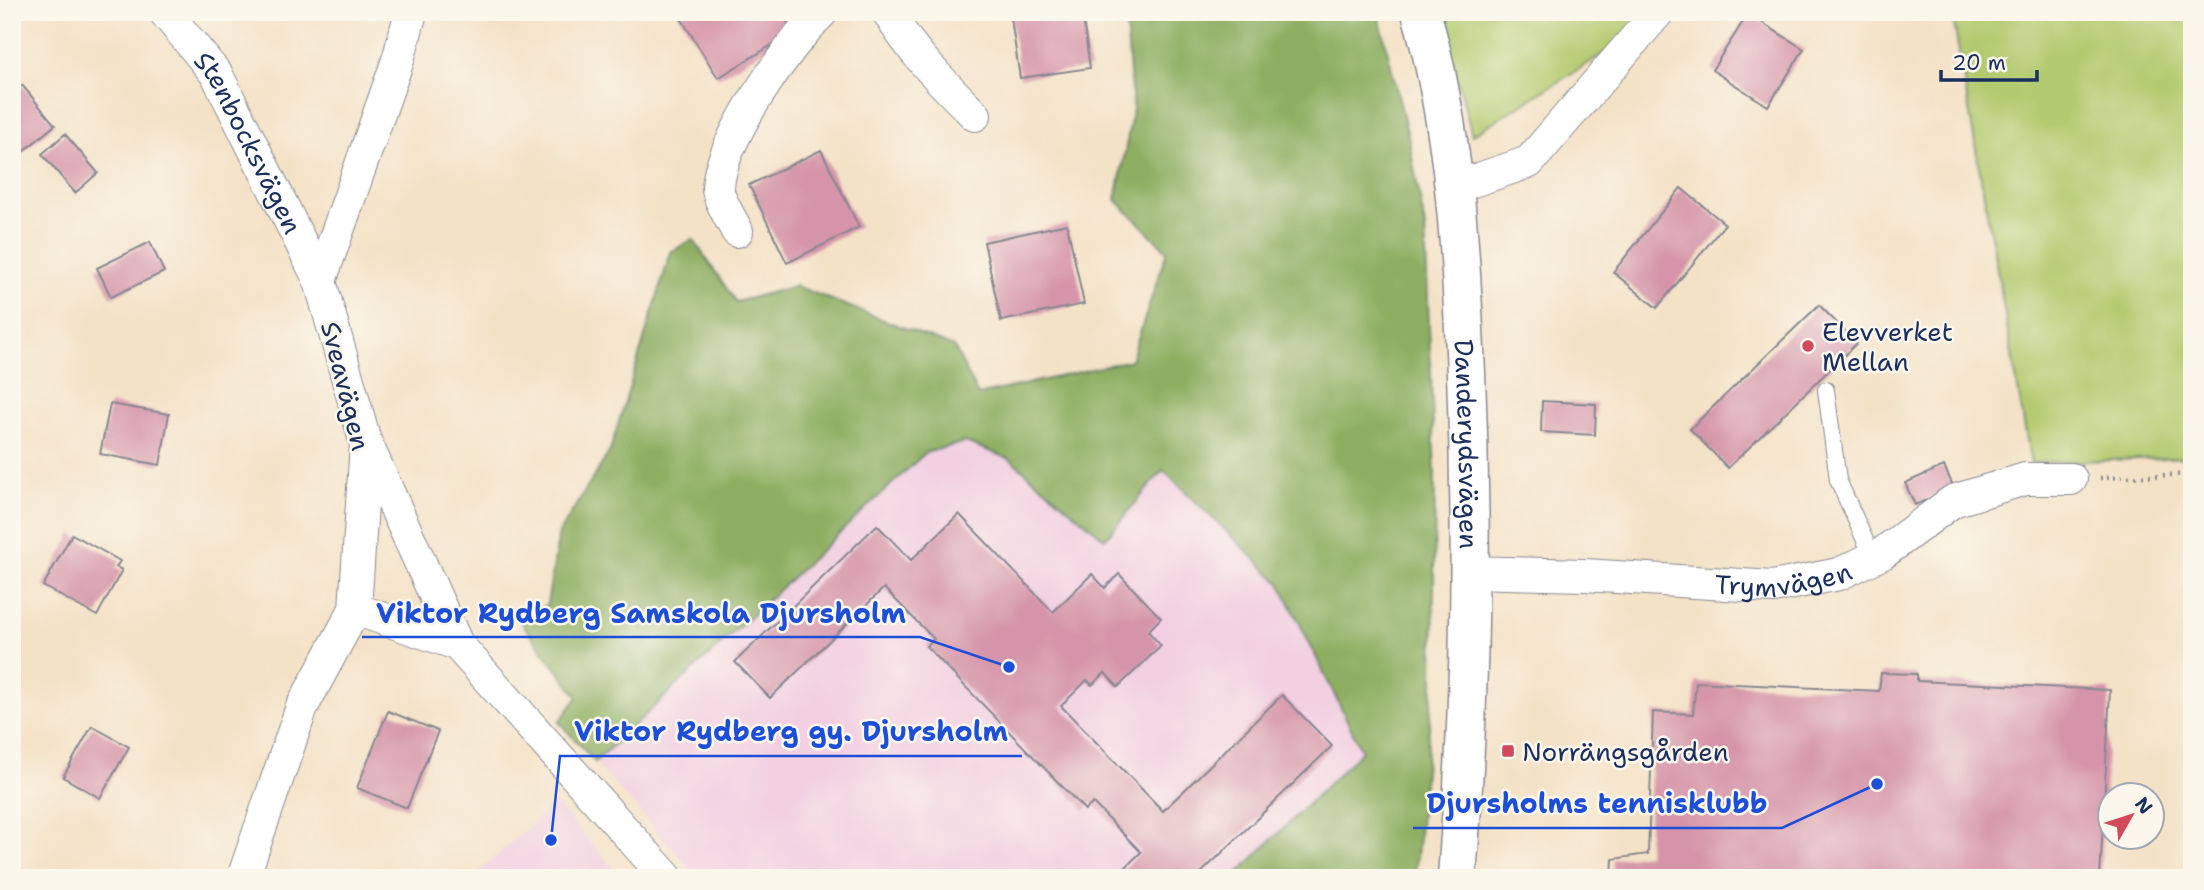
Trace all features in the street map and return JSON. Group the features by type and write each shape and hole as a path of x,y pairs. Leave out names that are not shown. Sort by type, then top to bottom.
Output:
{"street":[{"name":"Stenbocksvägen","path":"165,12 217,75 320,281"},
{"path":"320,281 398,60 411,12"},
{"path":"737,231 717,189 725,156 748,112 801,33 822,12"},
{"path":"888,12 906,43 975,115"},
{"name":"Danderydsvägen","path":"1421,12 1433,55 1455,187 1461,248 1471,481 1468,694 1457,878"},
{"path":"1455,187 1530,162 1658,12"},
{"name":"Sveavägen","path":"243,878 302,707 355,609 366,444 320,281"},
{"path":"366,444 457,643 667,878"},
{"name":"Trymvägen","path":"1469,572 1585,575 1773,587 1839,574 1873,558 1954,501 2025,479 2071,479"},
{"path":"355,609 457,643"}],"lane":[{"path":"1826,390 1838,480 1873,558"}],"path":[{"path":"2071,479 2192,474"}],"shaded area":[{"path":"965,442 1010,459 1105,539 1163,470 1280,583 1362,752 1238,873 1238,878 698,878 595,762 925,453"},
{"path":"555,803 622,878 472,878"}],"green space":[{"path":"1125,12 1378,12 1408,136 1425,226 1435,475 1433,686 1415,878 1238,878 1238,873 1362,751 1280,583 1163,470 1105,539 1010,459 965,442 925,453 595,762 559,722 578,697 521,622 547,604 559,533 610,451 671,252 693,239 736,302 796,286 954,347 978,395 1131,360 1167,251 1116,200 1133,109"},
{"path":"1441,12 1671,12 1472,135"},
{"path":"1952,12 2192,12 2192,457 2031,463"}],"building":[{"path":"677,12 781,12 793,32 718,78"},
{"path":"1010,12 1082,12 1090,68 1020,78"},
{"path":"1748,14 1804,49 1768,106 1712,70"},
{"path":"22,85 55,125 12,161 12,93"},
{"path":"65,134 98,173 75,193 42,154"},
{"path":"821,150 859,227 787,263 749,185"},
{"path":"1681,188 1725,224 1657,308 1613,272"},
{"path":"1067,224 1084,304 1001,321 984,242"},
{"path":"150,242 164,272 111,297 97,268"},
{"path":"1819,305 1857,343 1728,468 1690,429"},
{"path":"1542,401 1596,404 1595,435 1541,432"},
{"path":"110,404 169,414 160,465 100,454"},
{"path":"1944,466 1954,488 1915,505 1905,483"},
{"path":"959,514 1053,612 1092,574 1105,588 1119,574 1161,618 1148,631 1161,646 1118,687 1105,673 1092,685 1087,680 1061,706 1163,811 1282,695 1332,746 1196,878 1115,878 1141,852 1093,803 1085,810 926,646 934,639 884,588 770,698 735,662 877,525 911,560"},
{"path":"72,534 120,561 116,567 122,570 97,616 43,586"},
{"path":"1881,673 1917,674 1917,681 2110,690 2105,782 2096,782 2096,852 2101,852 2100,878 1612,878 1613,859 1648,854 1653,712 1693,714 1696,682 1879,691"},
{"path":"388,711 438,731 407,808 357,788"},
{"path":"92,726 129,747 100,798 63,777"}],"place":[{"name":"Elevverket Mellan","path":"1808,346"},
{"name":"Viktor Rydberg Samskola Djursholm","path":"1009,667"},
{"name":"Norrängsgården","path":"1508,751"},
{"name":"Djursholms tennisklubb","path":"1877,784"},
{"name":"Viktor Rydberg gy. Djursholm","path":"551,840"}]}
